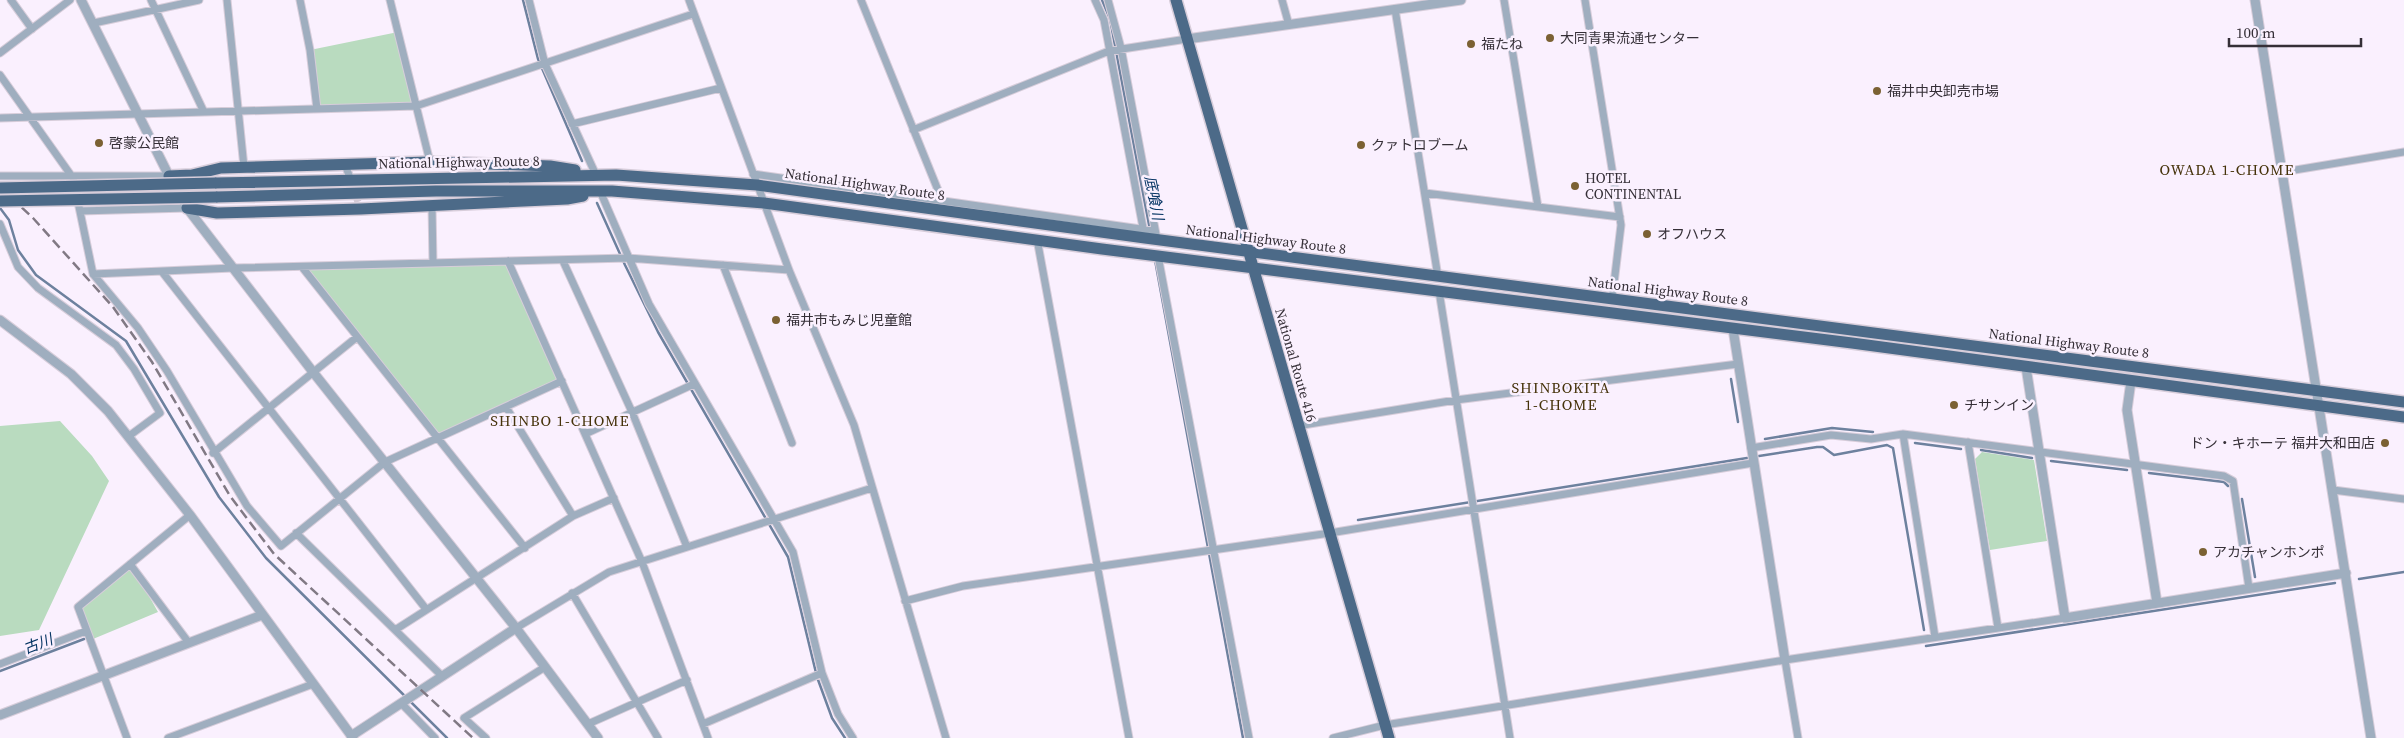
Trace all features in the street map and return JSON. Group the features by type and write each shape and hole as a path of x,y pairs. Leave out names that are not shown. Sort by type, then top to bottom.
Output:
{"highway":[{"name":"National Route 416","path":"1176,0 1388,738"},
{"path":"169,176 192,175 221,168 347,170 430,162 550,166 596,175"},
{"name":"National Highway Route 8","path":"0,188 596,175 755,180 1156,235 1247,251 1438,277 2404,402"},
{"name":"National Highway Route 8","path":"0,201 436,191 604,192 764,203 1158,256 2404,417"},
{"path":"187,208 216,213 359,206 432,206 567,199 604,192"}],"street":[{"path":"11,0 32,28"},
{"path":"0,53 70,0"},
{"path":"81,0 169,176 187,208 313,372 516,628 598,738"},
{"path":"151,0 204,112"},
{"path":"94,23 199,0"},
{"path":"227,0 244,167"},
{"path":"300,0 310,50 317,109"},
{"path":"390,0 430,162"},
{"path":"529,0 545,64 596,175"},
{"path":"689,0 789,270 854,425 946,738"},
{"path":"861,0 942,200"},
{"path":"755,180 942,200 1144,234 1104,20 1096,0"},
{"path":"1108,0 1120,48 1156,235"},
{"path":"1282,0 1289,25"},
{"path":"913,130 1120,48 1289,25 1430,2 1461,0"},
{"path":"1504,0 1538,207"},
{"path":"1585,0 1621,225 1612,300"},
{"path":"2255,0 2318,391 2371,738"},
{"path":"1395,9 1438,277"},
{"path":"0,118 416,106 693,14"},
{"path":"0,75 32,117 73,178 93,274 138,328 167,371 247,506 281,546 385,462 562,381"},
{"path":"572,124 720,88"},
{"path":"2282,172 2404,152"},
{"path":"0,176 56,175 73,178 169,176"},
{"path":"604,192 628,258 649,304 793,552 822,673 838,714 853,738"},
{"path":"1424,193 1620,216"},
{"path":"432,206 433,263"},
{"path":"80,211 187,208"},
{"path":"0,224 18,267 38,288 116,345 134,369 160,413 129,436"},
{"path":"1037,240 1129,738"},
{"path":"1158,256 1249,738"},
{"path":"93,274 163,273 233,268 628,258 789,270"},
{"path":"508,261 642,562 708,738"},
{"path":"563,261 632,412 687,547"},
{"path":"722,265 792,443"},
{"path":"302,267 525,548"},
{"path":"163,273 270,406 426,609"},
{"path":"1439,291 1510,738"},
{"path":"1,324 71,374 91,392 129,436 190,515 352,737 442,676 598,577 872,488"},
{"path":"1733,329 1798,738"},
{"path":"214,453 357,336"},
{"path":"1297,426 1456,400 1738,364"},
{"path":"2026,367 2065,618"},
{"path":"2131,381 2127,410 2157,603"},
{"path":"585,434 694,384"},
{"path":"506,407 573,516"},
{"path":"1751,448 1831,435 1871,439 1903,434 2224,476 2233,481 2249,588"},
{"path":"1903,434 1935,637"},
{"path":"1968,442 1998,628"},
{"path":"905,601 963,586 1330,533 1754,463"},
{"path":"2333,490 2404,499"},
{"path":"395,630 573,516 614,498"},
{"path":"127,738 78,607 190,515"},
{"path":"296,533 442,676"},
{"path":"130,564 189,643"},
{"path":"1333,738 1385,725 1504,705 2346,573"},
{"path":"572,593 658,738"},
{"path":"0,715 262,615"},
{"path":"0,664 86,630"},
{"path":"486,738 464,718 545,667"},
{"path":"703,724 822,673"},
{"path":"588,724 687,680"},
{"path":"168,738 313,684"},
{"path":"401,703 435,738"}],"green space":[{"path":"398,32 415,103 317,109 310,50"},
{"path":"508,261 562,381 438,438 302,267"},
{"path":"60,421 92,456 109,481 39,630 0,636 0,426"},
{"path":"1982,452 2034,460 2047,541 1990,550 1975,459"},
{"path":"132,566 158,612 93,639 78,607"}],"waterway":[{"path":"523,0 538,59 582,161"},
{"name":"底喰川","path":"1102,0 1110,19 1150,230"},
{"path":"597,203 658,332 788,557 817,677 832,718 845,738"},
{"path":"0,208 9,220 18,250 36,275 126,341 219,497 266,558 447,738"},
{"path":"1155,260 1243,738"},
{"path":"1731,379 1738,422"},
{"path":"1765,439 1832,428 1873,432"},
{"path":"1915,443 1961,449"},
{"path":"1759,456 1817,447 1823,447 1834,455 1887,445 1893,448 1924,630"},
{"path":"1981,450 2032,458"},
{"path":"1358,520 1747,458"},
{"path":"2051,461 2127,470"},
{"path":"2149,473 2224,482 2228,486"},
{"path":"2242,499 2255,577"},
{"path":"2359,579 2404,572"},
{"path":"1926,646 2335,583"},
{"name":"古川","path":"0,671 84,639"}],"tunnel":[{"path":"349,177 358,202"}],"railway":[{"path":"0,187 33,218 113,307 152,362 230,496 274,554 473,738"}],"place":[{"name":"大同青果流通センター","path":"1550,38"},
{"name":"福たね","path":"1471,44"},
{"name":"福井中央卸売市場","path":"1877,91"},
{"name":"啓蒙公民館","path":"99,143"},
{"name":"クァトロブーム","path":"1361,145"},
{"name":"HOTEL CONTINENTAL","path":"1575,186"},
{"name":"オフハウス","path":"1647,234"},
{"name":"福井市もみじ児童館","path":"776,320"},
{"name":"チサンイン","path":"1954,405"},
{"name":"ドン・キホーテ 福井大和田店","path":"2385,443"},
{"name":"アカチャンホンポ","path":"2203,552"}],"district":[{"name":"OWADA 1-CHOME","path":"2227,170"},
{"name":"SHINBOKITA 1-CHOME","path":"1561,396"},
{"name":"SHINBO 1-CHOME","path":"560,421"}]}
